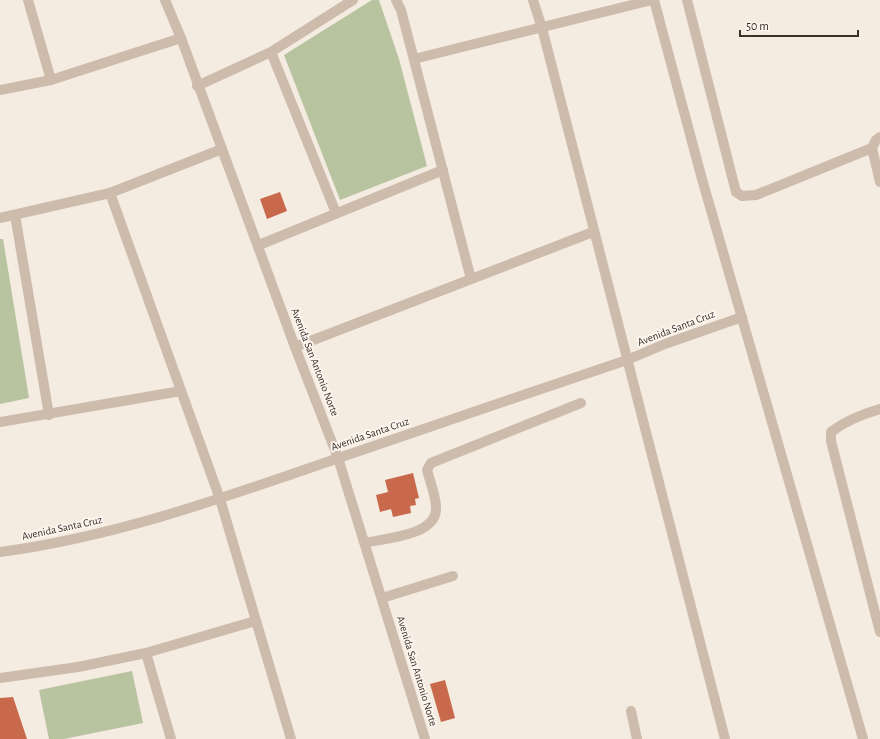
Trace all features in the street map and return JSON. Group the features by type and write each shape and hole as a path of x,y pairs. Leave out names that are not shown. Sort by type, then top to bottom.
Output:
{"street":[{"path":"28,0 51,80"},
{"name":"Avenida San Antonio Norte","path":"165,0 181,38 197,86 338,458 425,739"},
{"path":"197,86 271,52 353,0"},
{"path":"396,0 401,10 471,279"},
{"path":"533,0 542,28 725,739"},
{"path":"414,59 653,0 702,179 863,739"},
{"path":"687,0 736,192 742,196 756,195 872,148"},
{"path":"0,90 51,80 181,38"},
{"path":"271,52 336,213"},
{"path":"880,138 876,140 872,148 880,182"},
{"path":"0,218 110,193 222,149"},
{"path":"258,245 443,170"},
{"path":"110,193 220,498 291,739"},
{"path":"15,215 49,415"},
{"path":"295,347 594,232"},
{"name":"Avenida Santa Cruz","path":"0,552 29,548 118,529 220,498 627,360 665,344 742,317"},
{"path":"0,422 49,415 181,391"},
{"path":"365,543 418,531 434,519 436,509 427,470 431,463 581,403"},
{"path":"880,409 862,415 831,432 831,440 880,632"},
{"path":"382,598 453,576"},
{"path":"0,678 78,667 146,653 255,621"},
{"path":"146,653 171,739"},
{"path":"631,711 637,739"}],"green space":[{"path":"372,0 379,0 399,59 427,166 340,200 284,55"},
{"path":"0,239 3,239 29,398 0,404"},
{"path":"132,671 143,723 64,739 49,739 39,690"}],"building":[{"path":"280,192 287,211 267,219 260,199"},
{"path":"413,473 419,498 415,499 416,505 410,506 411,513 393,517 391,509 380,512 376,495 388,492 385,480"},
{"path":"445,680 455,718 441,722 430,684"},
{"path":"13,697 27,739 0,739 0,698"}]}
